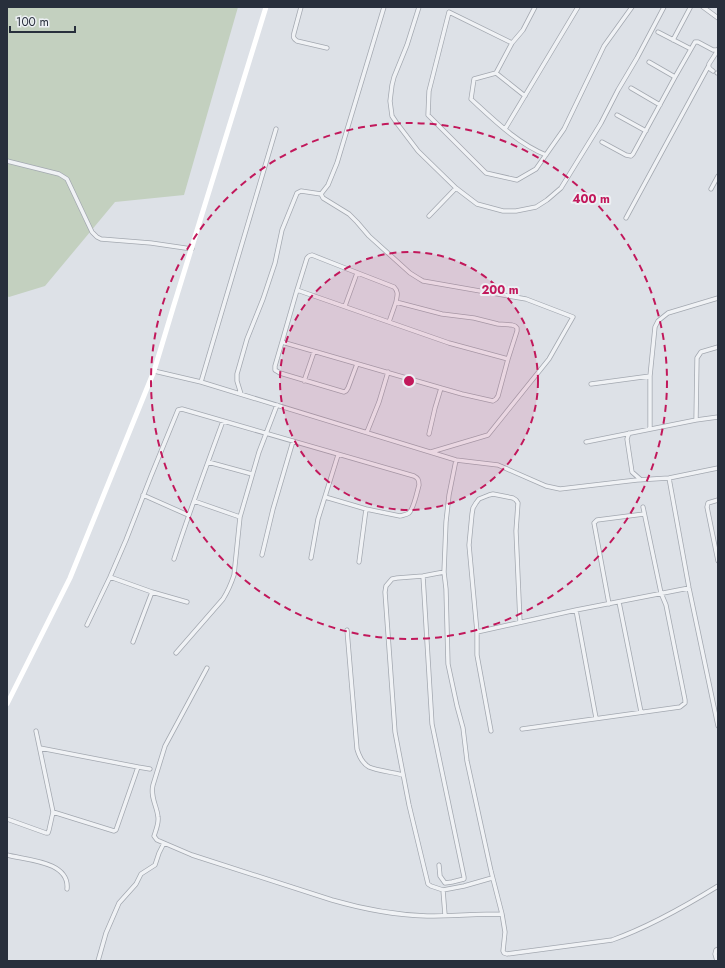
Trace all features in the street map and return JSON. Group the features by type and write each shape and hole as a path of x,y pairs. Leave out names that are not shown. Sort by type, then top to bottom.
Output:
{"main road":[{"path":"7,704 70,578 154,371 266,7"}],"street":[{"path":"301,7 293,37 294,39 327,48"},
{"path":"321,194 328,185 338,158 384,7"},
{"path":"419,7 407,45 394,77 391,92 392,116 418,151 456,188 477,204 503,211 525,210 536,207 561,188 598,128 664,7"},
{"path":"535,7 523,30 512,43 496,73 474,79 471,99 499,125 535,150 546,155"},
{"path":"505,129 578,7"},
{"path":"512,43 449,12 429,91 428,114 486,173 517,180 536,169 564,129 604,46 632,7"},
{"path":"703,7 718,18"},
{"path":"673,40 690,8"},
{"path":"658,32 691,49"},
{"path":"602,142 626,155 631,156 695,42 698,42 713,50 718,49"},
{"path":"626,218 718,49"},
{"path":"649,62 675,77"},
{"path":"708,67 716,72"},
{"path":"496,73 525,96"},
{"path":"631,88 660,105"},
{"path":"616,115 646,131"},
{"path":"201,382 276,128"},
{"path":"7,160 59,174 67,179 92,232 101,239 151,243 192,249"},
{"path":"711,189 718,176"},
{"path":"429,216 456,188"},
{"path":"242,394 237,381 237,374 274,263 282,230 296,194 301,191 321,194 323,198 349,214 370,236 410,273 423,281 526,299 573,317 549,358 488,435 431,452"},
{"path":"357,364 346,391 341,391 280,373 275,370 307,258 312,255 394,287 398,293 388,322"},
{"path":"345,306 357,273"},
{"path":"297,290 449,343 508,359"},
{"path":"650,429 650,376 655,327 658,321 668,314 718,298"},
{"path":"282,342 468,396 493,401 496,399 517,331 515,326 495,324 474,318 442,314 396,302"},
{"path":"696,420 697,358 701,352 718,347"},
{"path":"304,380 314,352"},
{"path":"154,371 201,382 242,394 456,460 498,465 548,487 567,489 640,479 669,478 718,468"},
{"path":"367,432 388,372"},
{"path":"591,384 650,376"},
{"path":"429,434 441,388"},
{"path":"176,653 224,599 232,584 240,517 252,474 277,405"},
{"path":"87,625 126,540 178,410 182,409 414,476 418,479 419,485 411,510 406,515 400,516 366,509 325,497"},
{"path":"586,442 718,417"},
{"path":"174,559 188,515 223,421"},
{"path":"629,433 627,438 632,472 640,479"},
{"path":"262,555 273,509 293,441"},
{"path":"311,558 317,525 338,455"},
{"path":"456,460 449,495 446,522 444,572 446,589 448,664 463,728 468,765 492,878 502,914 505,932 504,953 507,954 612,940 622,937 664,917 718,886"},
{"path":"208,462 252,474"},
{"path":"669,478 689,588 718,726"},
{"path":"491,731 478,660 469,545 472,514 476,503 479,499 489,494 513,498 518,503 516,530 520,622"},
{"path":"143,495 188,515"},
{"path":"718,500 708,503 707,507 718,561"},
{"path":"194,501 240,517"},
{"path":"522,729 680,707 685,704 666,605 661,593 643,507"},
{"path":"359,562 366,509"},
{"path":"609,604 595,521 644,514"},
{"path":"444,572 392,579 386,586 385,592 394,726 409,805 428,884 443,890 492,878"},
{"path":"423,576 432,724 464,879 445,883 440,876 439,865"},
{"path":"110,577 152,592 187,602"},
{"path":"476,632 576,610 689,588"},
{"path":"134,642 152,592"},
{"path":"619,602 641,712"},
{"path":"576,610 596,718"},
{"path":"347,630 357,749 359,755 363,762 370,768 403,775"},
{"path":"207,668 166,746 153,785 152,798 158,819 154,836 157,840 192,855 342,903 389,912 427,916 502,914"},
{"path":"7,819 46,833 48,833 49,830 53,812 36,731"},
{"path":"40,748 150,769"},
{"path":"53,812 114,831 116,830 138,767"},
{"path":"98,961 106,932 119,903 136,884 141,874 155,865 164,844"},
{"path":"7,856 42,862 54,867 66,880 67,889"},
{"path":"443,890 445,915"},
{"path":"717,961 715,954 716,950 718,949"}],"green space":[{"path":"7,7 238,7 184,195 115,202 45,286 9,297 7,296"}]}
